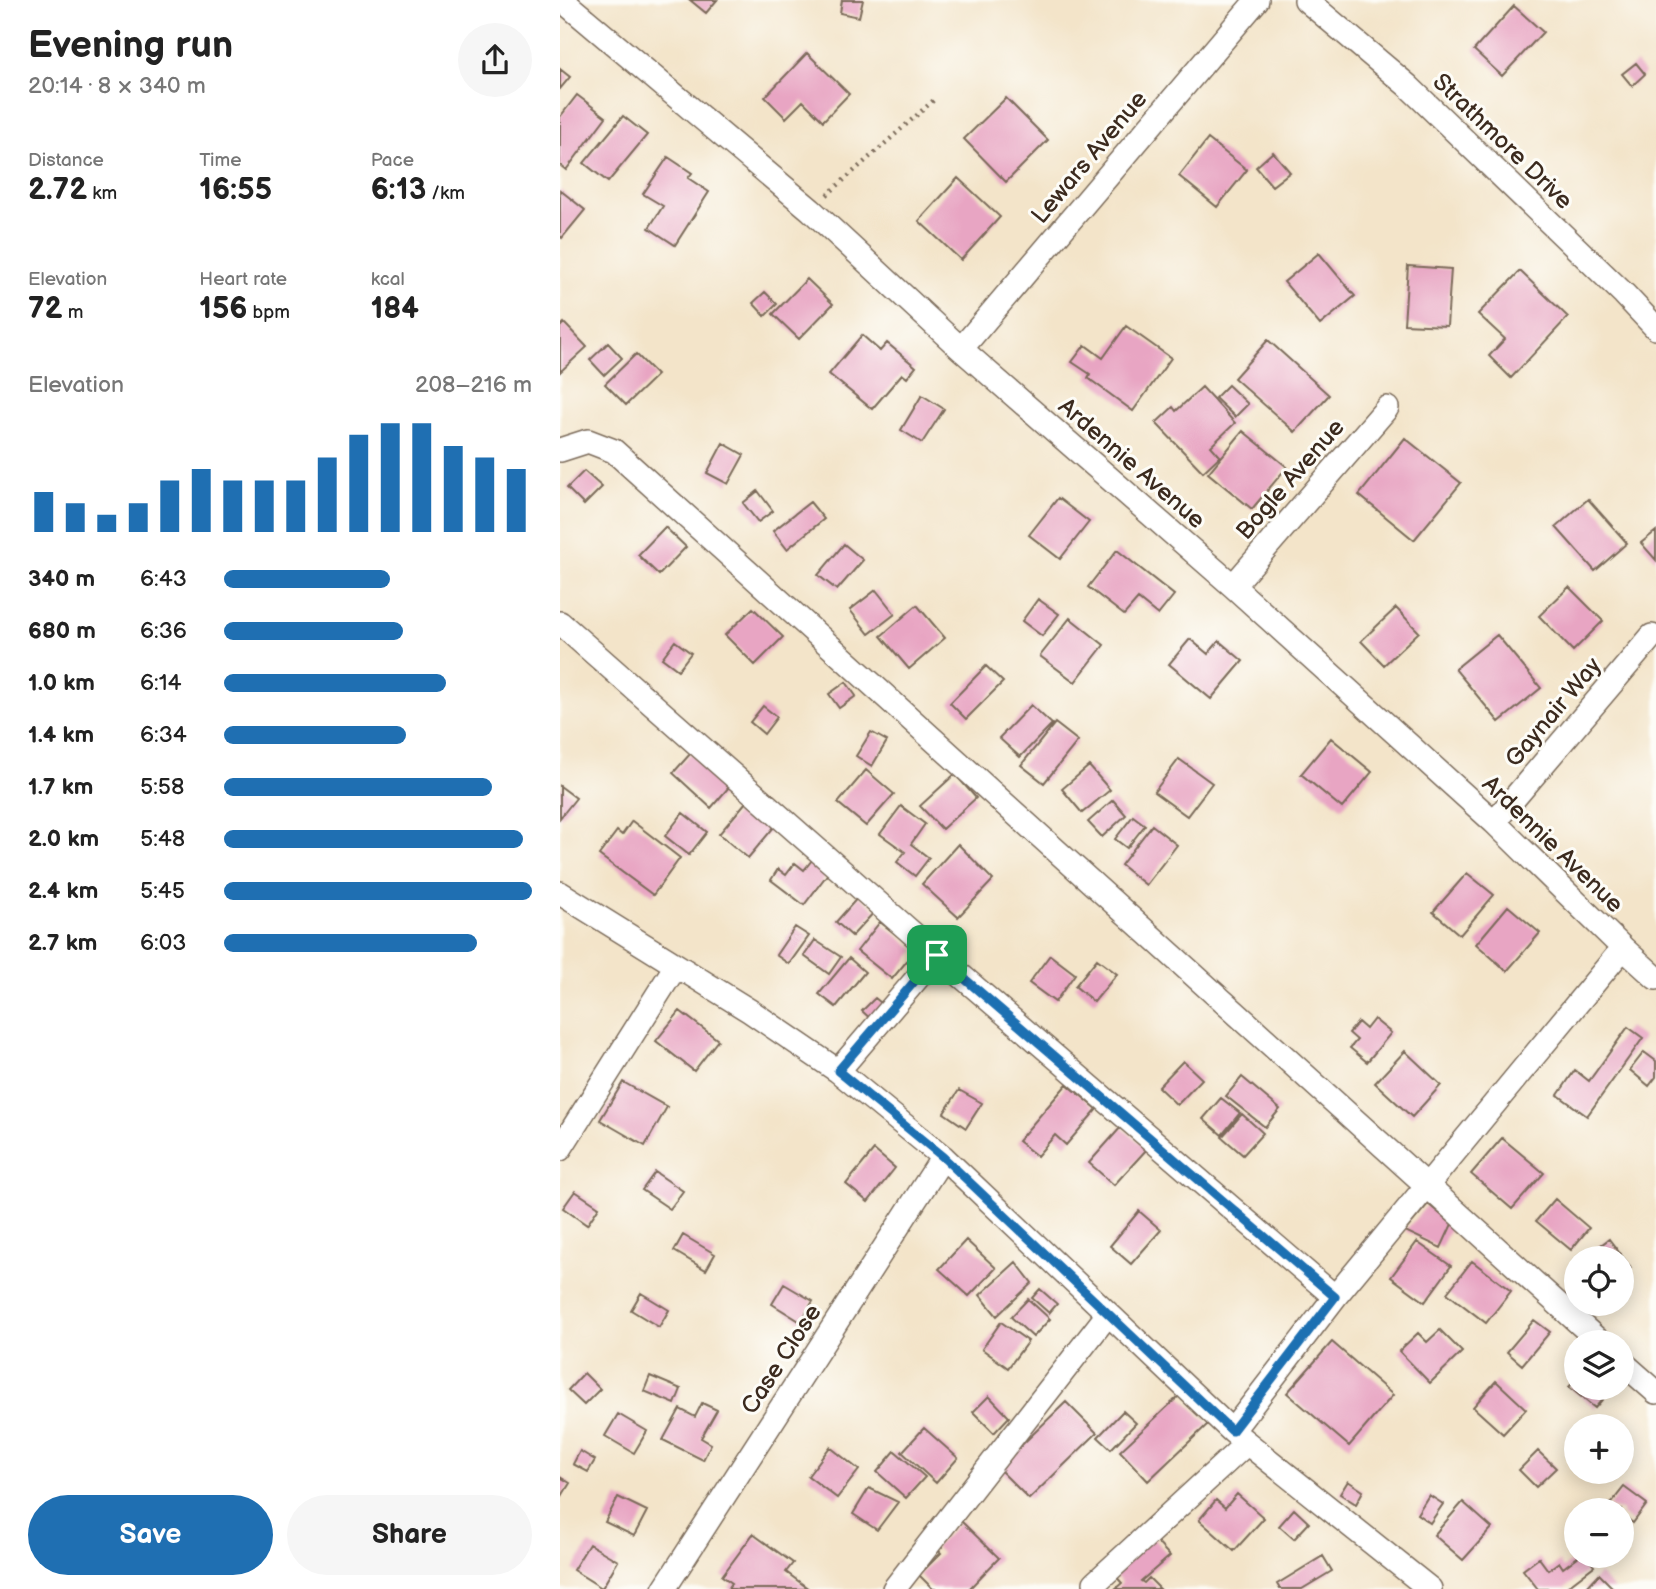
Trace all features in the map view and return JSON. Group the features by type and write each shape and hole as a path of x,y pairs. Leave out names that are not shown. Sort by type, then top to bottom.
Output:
{"street":[{"name":"Ardennie Avenue","path":"562,0 811,210 961,349 1233,586 1494,822 1656,978"},
{"name":"Lewars Avenue","path":"961,349 1257,0"},
{"name":"Strathmore Drive","path":"1306,0 1408,86 1656,328"},
{"name":"Bogle Avenue","path":"1233,586 1387,408"},
{"path":"560,450 588,441 614,452 1587,1330"},
{"path":"560,623 937,955 1335,1297"},
{"name":"Gaynair Way","path":"1494,822 1652,636"},
{"path":"560,893 750,1011 838,1071 943,1157 1239,1437 1430,1589"},
{"path":"1095,1583 1239,1437 1335,1297 1623,948"},
{"path":"838,1071 937,955"},
{"path":"560,1149 672,972 684,970"},
{"name":"Case Close","path":"664,1589 943,1157"},
{"path":"894,1589 1108,1314"},
{"path":"1634,1373 1656,1392"}],"path":[{"path":"811,210 935,99"}],"building":[{"path":"690,0 717,0 706,13"},
{"path":"842,0 863,0 859,17 840,13"},
{"path":"1514,6 1543,32 1502,76 1474,50"},
{"path":"807,53 849,94 823,121 803,101 786,118 765,97"},
{"path":"1636,63 1645,74 1632,86 1622,74"},
{"path":"560,69 570,77 560,89"},
{"path":"577,95 606,117 566,170 560,165 560,117"},
{"path":"1006,98 1048,140 1006,182 964,139"},
{"path":"623,116 647,135 608,182 584,163"},
{"path":"1208,139 1247,170 1217,207 1179,176"},
{"path":"1273,152 1290,172 1272,186 1256,167"},
{"path":"668,157 692,173 688,178 709,192 675,245 649,228 663,206 643,194"},
{"path":"958,178 1000,217 961,260 919,221"},
{"path":"560,190 585,210 562,238 560,236"},
{"path":"1319,253 1355,296 1320,325 1284,282"},
{"path":"1408,266 1451,269 1447,326 1404,324"},
{"path":"1520,271 1568,317 1511,378 1489,356 1505,339 1478,314"},
{"path":"807,279 833,304 799,339 773,314"},
{"path":"765,292 777,304 765,316 753,303"},
{"path":"564,323 587,347 560,372 560,327"},
{"path":"1126,326 1171,358 1133,411 1088,378 1090,374 1072,362 1085,345 1103,358"},
{"path":"862,335 880,351 887,343 916,367 907,378 902,374 872,409 829,374"},
{"path":"1268,340 1329,395 1295,432 1234,378"},
{"path":"608,343 622,358 604,375 590,360"},
{"path":"636,354 657,375 626,405 605,384"},
{"path":"1228,385 1248,404 1235,417 1215,398"},
{"path":"1202,387 1235,423 1211,446 1220,456 1203,472 1156,423 1173,407 1176,411"},
{"path":"922,395 944,409 922,443 901,430"},
{"path":"1243,431 1287,467 1252,509 1208,473"},
{"path":"1405,438 1461,483 1414,540 1359,495"},
{"path":"723,443 744,455 728,484 707,473"},
{"path":"584,471 602,487 584,505 567,488"},
{"path":"758,491 773,511 758,522 743,503"},
{"path":"1058,498 1089,522 1060,559 1029,535"},
{"path":"1588,499 1627,543 1595,571 1556,527"},
{"path":"810,502 824,519 787,549 773,531"},
{"path":"665,527 686,547 659,575 638,555"},
{"path":"1656,531 1656,560 1641,543"},
{"path":"844,544 863,560 837,590 818,575"},
{"path":"1117,550 1174,595 1158,615 1138,599 1124,615 1088,587"},
{"path":"1569,587 1603,621 1573,651 1539,616"},
{"path":"876,590 895,614 869,634 850,610"},
{"path":"1038,599 1059,614 1042,636 1022,621"},
{"path":"917,605 945,638 909,669 881,636"},
{"path":"753,608 783,637 755,665 725,635"},
{"path":"1396,608 1419,632 1384,665 1361,641"},
{"path":"1070,618 1104,645 1075,682 1040,656"},
{"path":"1497,635 1541,688 1499,722 1455,669"},
{"path":"1190,639 1208,654 1219,641 1243,661 1211,699 1169,664"},
{"path":"675,641 691,653 678,670 662,658"},
{"path":"986,666 1003,682 966,719 950,703"},
{"path":"846,682 856,696 839,708 829,694"},
{"path":"1031,705 1052,724 1020,757 999,738"},
{"path":"763,706 777,717 764,734 750,722"},
{"path":"1055,723 1078,741 1044,783 1021,765"},
{"path":"871,732 887,741 872,766 856,756"},
{"path":"1331,738 1372,772 1342,808 1301,774"},
{"path":"691,753 729,787 711,808 673,773"},
{"path":"1179,759 1212,783 1187,816 1154,792"},
{"path":"1089,766 1110,790 1082,813 1062,789"},
{"path":"866,770 894,794 866,826 838,803"},
{"path":"955,774 976,798 942,829 920,806"},
{"path":"560,786 576,798 560,818"},
{"path":"1113,800 1126,815 1102,837 1088,822"},
{"path":"746,802 775,826 748,858 719,834"},
{"path":"901,806 925,824 911,844 929,858 915,876 897,862 905,852 880,834"},
{"path":"683,813 707,832 689,855 665,836"},
{"path":"1133,816 1145,825 1127,848 1115,839"},
{"path":"632,821 680,858 653,895 599,855 617,831 622,835"},
{"path":"1152,825 1177,845 1146,885 1121,865"},
{"path":"958,844 993,880 958,917 922,884"},
{"path":"812,860 829,872 804,905 771,880 778,869 786,875 795,863 804,870"},
{"path":"1467,873 1494,895 1460,935 1433,912"},
{"path":"859,896 876,910 852,936 836,922"},
{"path":"1508,906 1540,933 1507,971 1476,944"},
{"path":"880,922 916,950 892,979 857,951"},
{"path":"795,927 809,936 789,964 776,955"},
{"path":"815,940 841,957 829,974 804,956"},
{"path":"1050,955 1075,974 1055,1002 1029,983"},
{"path":"849,958 865,972 836,1007 819,994"},
{"path":"1097,959 1117,974 1094,1002 1075,986"},
{"path":"875,998 886,1007 873,1021 862,1011"},
{"path":"680,1011 718,1040 694,1071 656,1041"},
{"path":"1374,1019 1391,1033 1367,1062 1350,1048 1357,1040 1349,1033 1358,1022 1366,1029"},
{"path":"1628,1027 1643,1038 1587,1116 1558,1095 1575,1070 1589,1081"},
{"path":"1405,1051 1441,1085 1412,1117 1375,1083"},
{"path":"1644,1052 1656,1061 1656,1077 1649,1086 1630,1070"},
{"path":"1183,1061 1202,1079 1177,1105 1158,1087"},
{"path":"1242,1077 1280,1109 1265,1127 1226,1096"},
{"path":"623,1082 667,1107 645,1146 600,1120"},
{"path":"1067,1084 1097,1109 1066,1145 1055,1135 1037,1156 1018,1141"},
{"path":"959,1090 982,1103 966,1128 944,1113"},
{"path":"1221,1098 1240,1113 1222,1135 1203,1119"},
{"path":"1242,1114 1263,1133 1243,1155 1222,1137"},
{"path":"1121,1127 1147,1149 1114,1185 1089,1163"},
{"path":"1502,1138 1544,1173 1512,1209 1471,1174"},
{"path":"874,1150 895,1168 868,1202 846,1184"},
{"path":"655,1172 683,1191 670,1209 642,1190"},
{"path":"575,1191 599,1207 587,1225 563,1208"},
{"path":"1555,1199 1589,1228 1574,1246 1566,1246 1536,1221"},
{"path":"1428,1204 1452,1224 1441,1248 1405,1231"},
{"path":"1139,1211 1161,1230 1131,1264 1110,1246"},
{"path":"683,1235 715,1254 706,1270 674,1251"},
{"path":"1609,1239 1614,1246 1600,1246"},
{"path":"966,1240 996,1268 969,1296 939,1269"},
{"path":"1417,1242 1451,1266 1425,1302 1391,1277"},
{"path":"1472,1261 1511,1291 1486,1323 1447,1293"},
{"path":"1016,1262 1032,1283 997,1316 980,1295"},
{"path":"784,1284 813,1301 801,1322 772,1304"},
{"path":"1040,1289 1057,1304 1049,1313 1032,1298"},
{"path":"641,1293 669,1310 659,1327 631,1310"},
{"path":"1028,1299 1050,1319 1033,1337 1011,1317"},
{"path":"1534,1320 1550,1332 1522,1365 1507,1352"},
{"path":"1001,1322 1028,1341 1008,1368 982,1349"},
{"path":"1440,1330 1462,1352 1430,1383 1399,1351 1418,1333 1427,1342"},
{"path":"1332,1342 1393,1395 1349,1446 1287,1393"},
{"path":"584,1373 600,1389 584,1405 568,1390"},
{"path":"650,1376 681,1389 675,1404 644,1391"},
{"path":"1496,1381 1526,1409 1503,1434 1473,1407"},
{"path":"1180,1395 1208,1424 1148,1481 1120,1451"},
{"path":"989,1396 1009,1417 994,1433 973,1412"},
{"path":"1585,1400 1602,1400 1595,1408"},
{"path":"1066,1402 1097,1433 1029,1499 998,1468"},
{"path":"702,1403 717,1410 701,1438 711,1444 703,1460 663,1440 680,1409 695,1417"},
{"path":"1123,1411 1136,1423 1111,1449 1098,1437"},
{"path":"618,1414 647,1431 634,1453 605,1436"},
{"path":"924,1428 958,1458 936,1483 902,1452"},
{"path":"830,1447 859,1470 837,1498 808,1476"},
{"path":"580,1451 595,1460 588,1472 573,1464"},
{"path":"895,1451 925,1477 906,1498 877,1472"},
{"path":"1538,1451 1556,1468 1536,1487 1519,1470"},
{"path":"560,1477 570,1483 562,1496 560,1494"},
{"path":"1348,1481 1363,1491 1356,1504 1340,1494"},
{"path":"1624,1487 1647,1504 1634,1522 1634,1498 1615,1498"},
{"path":"869,1488 898,1502 877,1530 853,1514"},
{"path":"1237,1494 1264,1518 1234,1551 1199,1520 1216,1500 1225,1508"},
{"path":"1429,1495 1443,1504 1430,1523 1417,1514"},
{"path":"618,1497 647,1511 634,1536 605,1522"},
{"path":"1463,1502 1492,1528 1463,1560 1434,1535"},
{"path":"1294,1509 1309,1523 1294,1539 1279,1526"},
{"path":"961,1521 999,1558 969,1589 933,1589 919,1575 941,1553 935,1547"},
{"path":"753,1534 793,1563 786,1572 809,1589 728,1589 732,1583 722,1576"},
{"path":"1151,1536 1170,1556 1141,1581 1144,1583 1149,1578 1160,1589 1115,1589 1122,1583 1111,1571"},
{"path":"589,1544 618,1561 602,1588 573,1570"},
{"path":"1323,1556 1332,1571 1302,1589 1280,1589 1277,1584"},
{"path":"1539,1558 1548,1570 1559,1562 1563,1568 1591,1568 1564,1589 1538,1589 1523,1570"},
{"path":"1599,1574 1614,1589 1585,1589"}],"route":[{"path":"937,955 1335,1297 1232,1431 943,1157 838,1071 937,955"}]}
